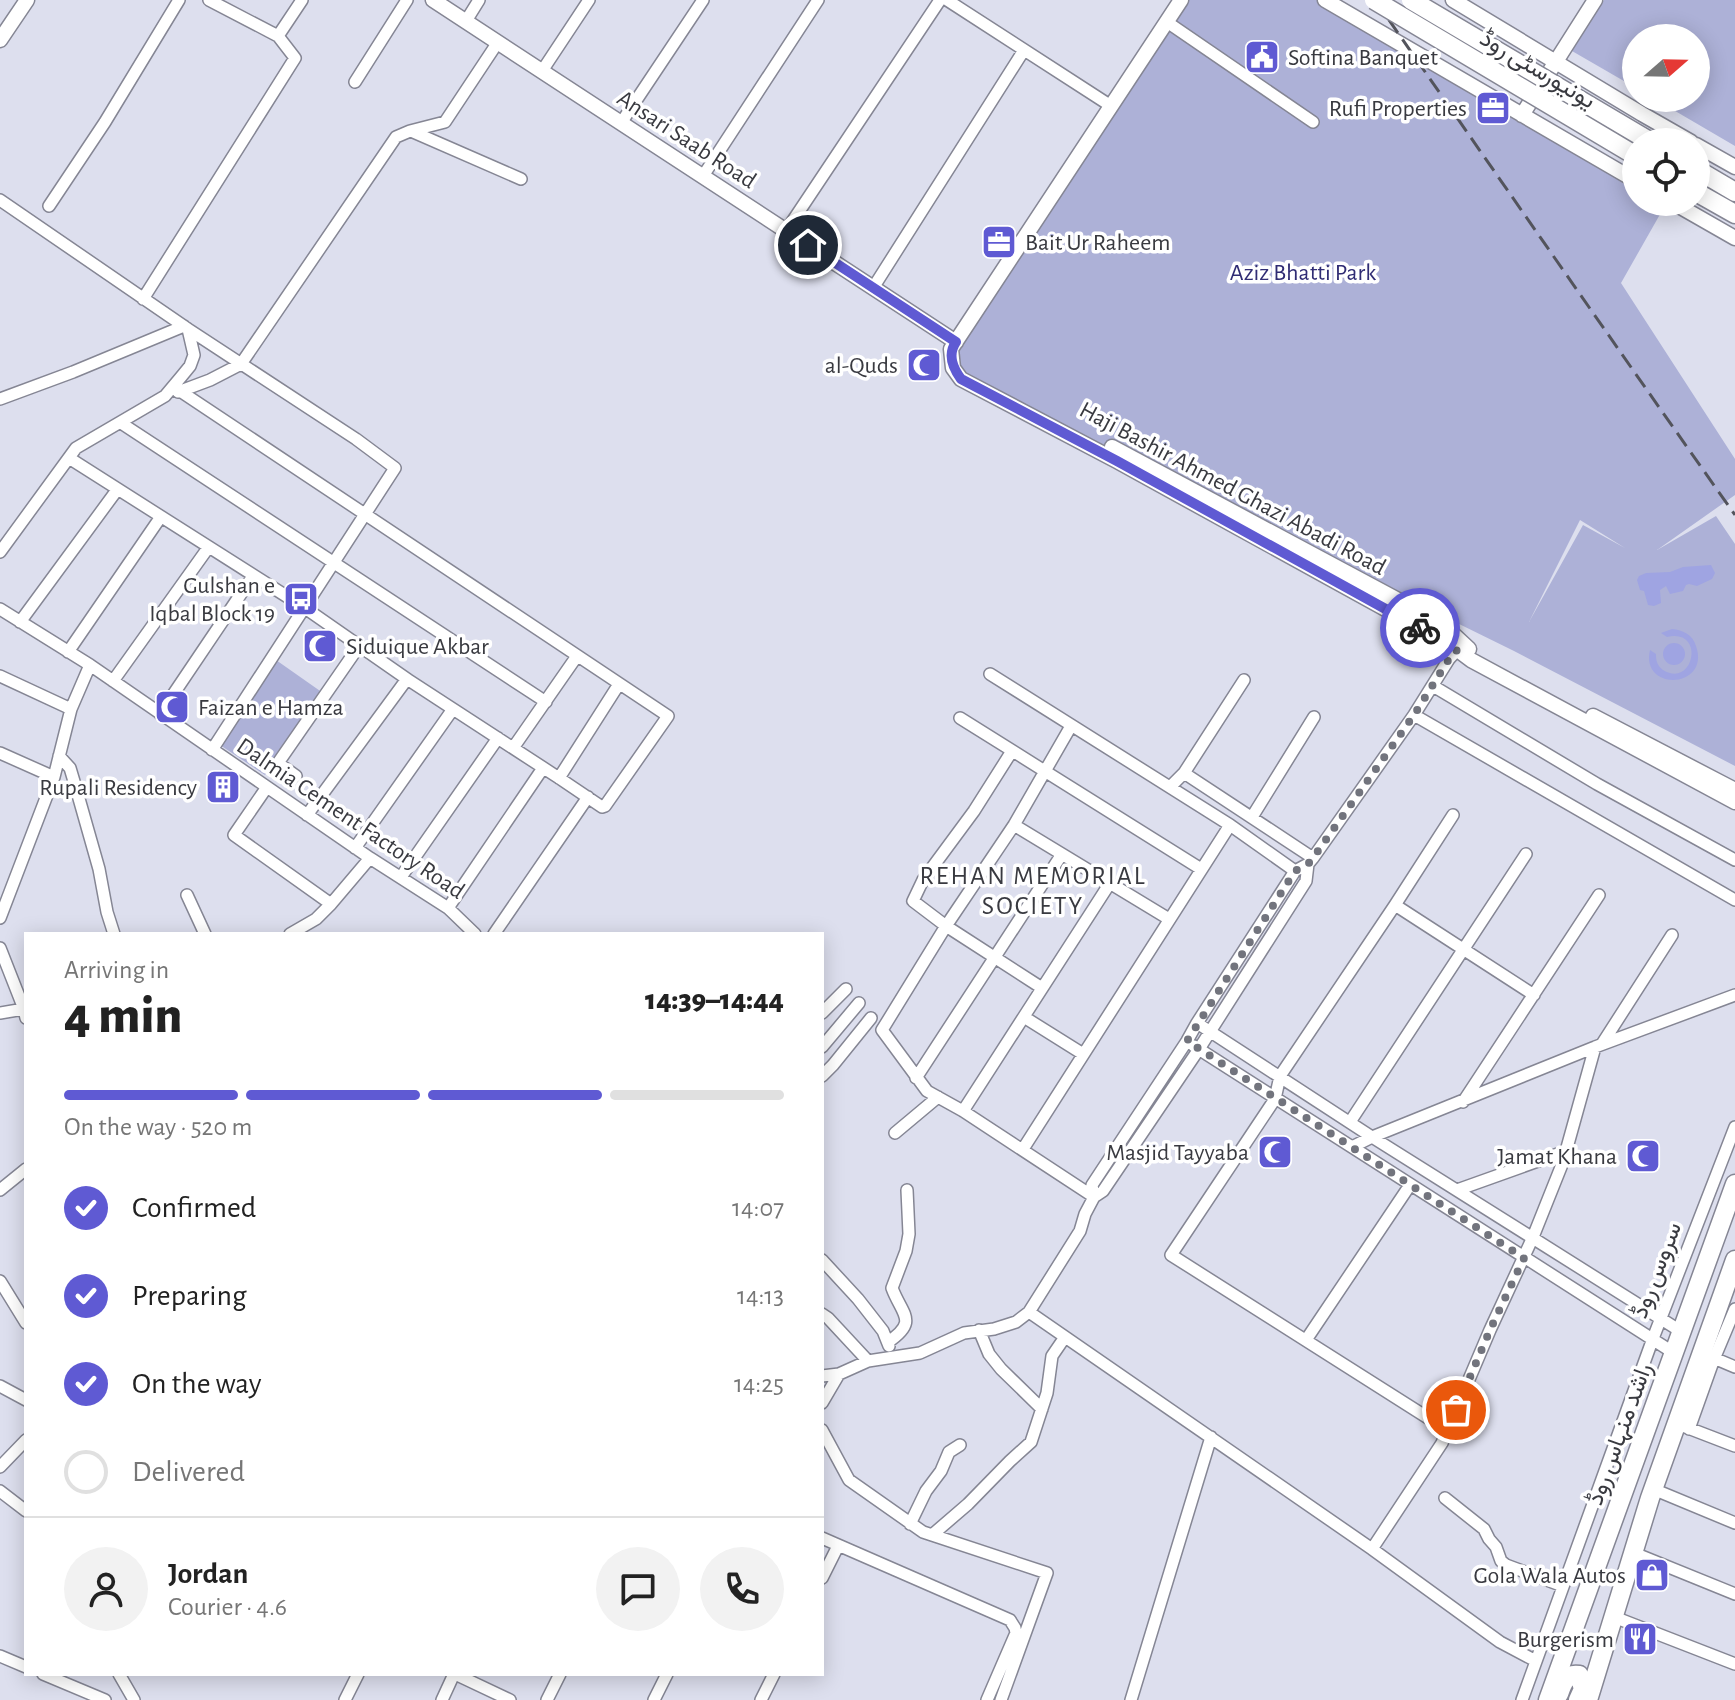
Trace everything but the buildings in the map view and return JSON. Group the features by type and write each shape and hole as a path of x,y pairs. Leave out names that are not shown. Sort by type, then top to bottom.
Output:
{"main road":[{"name":"یونیورسٹی روڈ","path":"1374,0 1622,148"},
{"name":"یونیورسٹی روڈ","path":"1411,0 1627,128"},
{"path":"1710,177 1735,192"},
{"path":"1710,200 1735,214"},
{"name":"راشد منہاس روڈ","path":"1548,1700 1735,1184"},
{"path":"1588,1700 1653,1489 1683,1426 1708,1355 1735,1260"},
{"path":"1557,1700 1563,1682 1574,1674 1579,1675 1582,1681 1583,1689 1578,1700"}],"street":[{"path":"0,40 27,0"},
{"path":"49,206 105,122 179,0"},
{"path":"143,299 295,58 278,36 209,0"},
{"path":"278,36 302,0"},
{"path":"355,82 407,0"},
{"name":"Ansari Saab Road","path":"433,0 956,342"},
{"path":"466,21 479,0"},
{"path":"542,71 589,0"},
{"path":"621,123 703,0"},
{"path":"703,176 818,0"},
{"path":"786,231 940,0"},
{"path":"947,0 1111,106"},
{"path":"956,342 1181,0"},
{"path":"1325,0 1622,173"},
{"path":"1453,0 1668,128"},
{"path":"1522,115 1595,0"},
{"path":"1167,22 1313,122"},
{"path":"0,552 76,448 165,396 210,380 241,364 396,137 445,122 498,42"},
{"path":"873,288 1024,50"},
{"path":"410,131 521,179"},
{"path":"1710,152 1735,167"},
{"path":"0,200 395,468 212,750"},
{"path":"1696,216 1735,238"},
{"path":"165,396 190,366 194,355 186,328"},
{"path":"0,399 186,328"},
{"name":"Haji Bashir Ahmed Ghazi Abadi Road","path":"956,342 951,349 953,368 961,379 1451,645 1480,656 1735,790"},
{"path":"69,458 305,608 407,679 602,807 605,806 668,716 180,391"},
{"path":"121,423 546,702"},
{"path":"20,622 117,490"},
{"path":"68,652 160,518"},
{"path":"113,681 208,548"},
{"path":"160,714 253,576"},
{"name":"Dalmia Cement Factory Road","path":"0,609 90,665 355,848 448,908 473,932"},
{"path":"296,776 278,763 359,646"},
{"path":"824,1376 839,1374 868,1361 920,1353 964,1333 1016,1322 1029,1312 1080,1231 1094,1197 1103,1191 1199,1049 1306,881 1311,861 1460,647"},
{"name":"Haji Bashir Ahmed Ghazi Abadi Road","path":"1460,647 1471,660 1735,802"},
{"path":"513,748 577,656"},
{"path":"0,918 54,777 71,709 90,665"},
{"path":"990,674 1230,825 1295,871"},
{"path":"0,676 71,709"},
{"path":"307,815 407,679"},
{"path":"1170,787 1184,773 1244,680"},
{"path":"559,778 619,684"},
{"path":"1433,686 1597,784 1735,860"},
{"path":"355,848 453,709"},
{"path":"1414,715 1735,900"},
{"path":"1252,817 1314,717"},
{"path":"960,718 1201,869"},
{"path":"1071,726 1014,825 946,926 882,1030 927,1091 1023,1149 1094,1197"},
{"path":"401,877 498,738"},
{"path":"1012,751 974,811 923,880 913,901 1042,988"},
{"path":"0,753 54,777"},
{"path":"59,756 70,768 113,932"},
{"path":"448,908 543,768"},
{"path":"1184,773 1252,817 1311,861"},
{"path":"267,787 234,835 331,904"},
{"path":"495,932 588,797"},
{"path":"1447,1430 1171,1255 1275,1099 1280,1076 1453,815"},
{"path":"1014,825 1169,919"},
{"path":"1023,1149 1230,825"},
{"path":"916,1078 1062,854"},
{"path":"1350,1122 1526,854"},
{"path":"293,932 316,919 370,858"},
{"path":"1094,1197 1092,1185 1295,871 1311,861"},
{"path":"963,1111 1110,883"},
{"path":"187,895 204,932"},
{"path":"1463,1102 1599,895"},
{"path":"1395,905 1534,995"},
{"path":"1372,1549 1442,1443 1533,1237 1566,1151 1599,1046 1672,935"},
{"path":"0,948 24,1007 0,1013"},
{"path":"824,1011 846,989"},
{"path":"1352,1147 1599,1046 1735,995"},
{"path":"824,1045 859,1003"},
{"path":"1024,1017 1083,1054"},
{"path":"824,1074 871,1018"},
{"path":"1197,1023 1682,1332"},
{"path":"1187,1041 1674,1353"},
{"path":"895,1133 938,1097"},
{"name":"سروس روڈ","path":"1522,1700 1652,1341 1735,1127"},
{"path":"1129,1130 1139,1138"},
{"path":"1457,1190 1566,1151"},
{"path":"0,1190 24,1171"},
{"path":"1306,1340 1410,1185"},
{"path":"888,1342 903,1331 906,1323 892,1288 909,1234 907,1190"},
{"path":"824,1262 883,1331 895,1357"},
{"path":"0,1281 24,1320"},
{"path":"1735,1309 1708,1355 1735,1367"},
{"path":"1029,1312 1372,1549 1500,1642 1536,1661"},
{"path":"824,1315 868,1361"},
{"path":"979,1330 989,1354 1042,1409"},
{"path":"932,1535 1031,1442 1047,1393 1052,1356 1065,1337"},
{"path":"824,1400 839,1374"},
{"path":"0,1386 24,1399"},
{"path":"1683,1426 1735,1446"},
{"path":"824,1434 849,1480 910,1524 923,1532 1047,1573 1001,1700"},
{"path":"1131,1700 1211,1437"},
{"path":"0,1467 24,1442"},
{"path":"910,1524 949,1452 960,1445"},
{"path":"1653,1489 1735,1523"},
{"path":"0,1491 24,1509"},
{"path":"1445,1498 1484,1529 1506,1565 1563,1586"},
{"path":"824,1539 1010,1620 1016,1633 987,1700"},
{"path":"824,1574 838,1546"},
{"path":"1634,1553 1735,1594"},
{"path":"1614,1617 1735,1664"},
{"path":"0,1656 24,1666"},
{"path":"48,1676 105,1700"},
{"path":"120,1676 134,1700"},
{"path":"345,1700 357,1676"},
{"path":"442,1700 454,1676"},
{"path":"459,1676 510,1700"},
{"path":"547,1700 559,1676"},
{"path":"654,1700 666,1676"},
{"path":"761,1700 773,1676"}],"green space":[{"name":"Aziz Bhatti Park","path":"1182,0 1326,0 1622,173 1622,216 1659,216 1621,283 1735,459 1735,495 1657,550 1716,516 1735,544 1735,766 1514,651 961,379 956,342","holes":["1580,520 1625,548 1583,525 1529,622"]},
{"path":"1604,0 1735,0 1735,146 1710,131 1710,128 1704,128 1677,112 1710,112 1710,24 1622,24 1622,80 1572,51"},
{"path":"276,660 323,693 265,775 220,745"}],"shaded area":[{"path":"1711,565 1715,573 1712,579 1697,586 1686,585 1683,591 1670,594 1666,586 1660,590 1661,603 1654,606 1648,605 1637,580 1646,573"},
{"path":"1672,629 1684,632 1693,639 1698,660 1694,671 1675,680 1664,679 1655,673 1650,664 1650,650 1656,654 1657,663 1663,670 1674,674 1688,666 1691,648 1687,641 1661,633"},
{"path":"1670,643 1678,643 1685,654 1678,665 1670,665 1663,658 1663,650"}],"railway":[{"path":"1375,0 1735,515"}],"way so far":[{"path":"1420,628 1457,651 1313,858 1295,871 1187,1041 1524,1258 1456,1410"}],"place":[{"name":"Softina Banquet","path":"1262,57"},
{"name":"Rufi Properties","path":"1493,108"},
{"name":"Bait Ur Raheem","path":"999,242"},
{"name":"al-Quds","path":"924,365"},
{"name":"Gulshan e Iqbal Block 19","path":"301,599"},
{"name":"Siduique Akbar","path":"320,646"},
{"name":"Faizan e Hamza","path":"172,707"},
{"name":"Rupali Residency","path":"223,787"},
{"name":"Masjid Tayyaba","path":"1275,1152"},
{"name":"Jamat Khana","path":"1643,1156"},
{"name":"Gola Wala Autos","path":"1652,1575"},
{"name":"Burgerism","path":"1640,1639"}],"district":[{"name":"REHAN MEMORIAL SOCIETY","path":"1033,890"}],"route":[{"path":"808,245 956,342 951,349 953,368 961,379 1420,628"}]}
